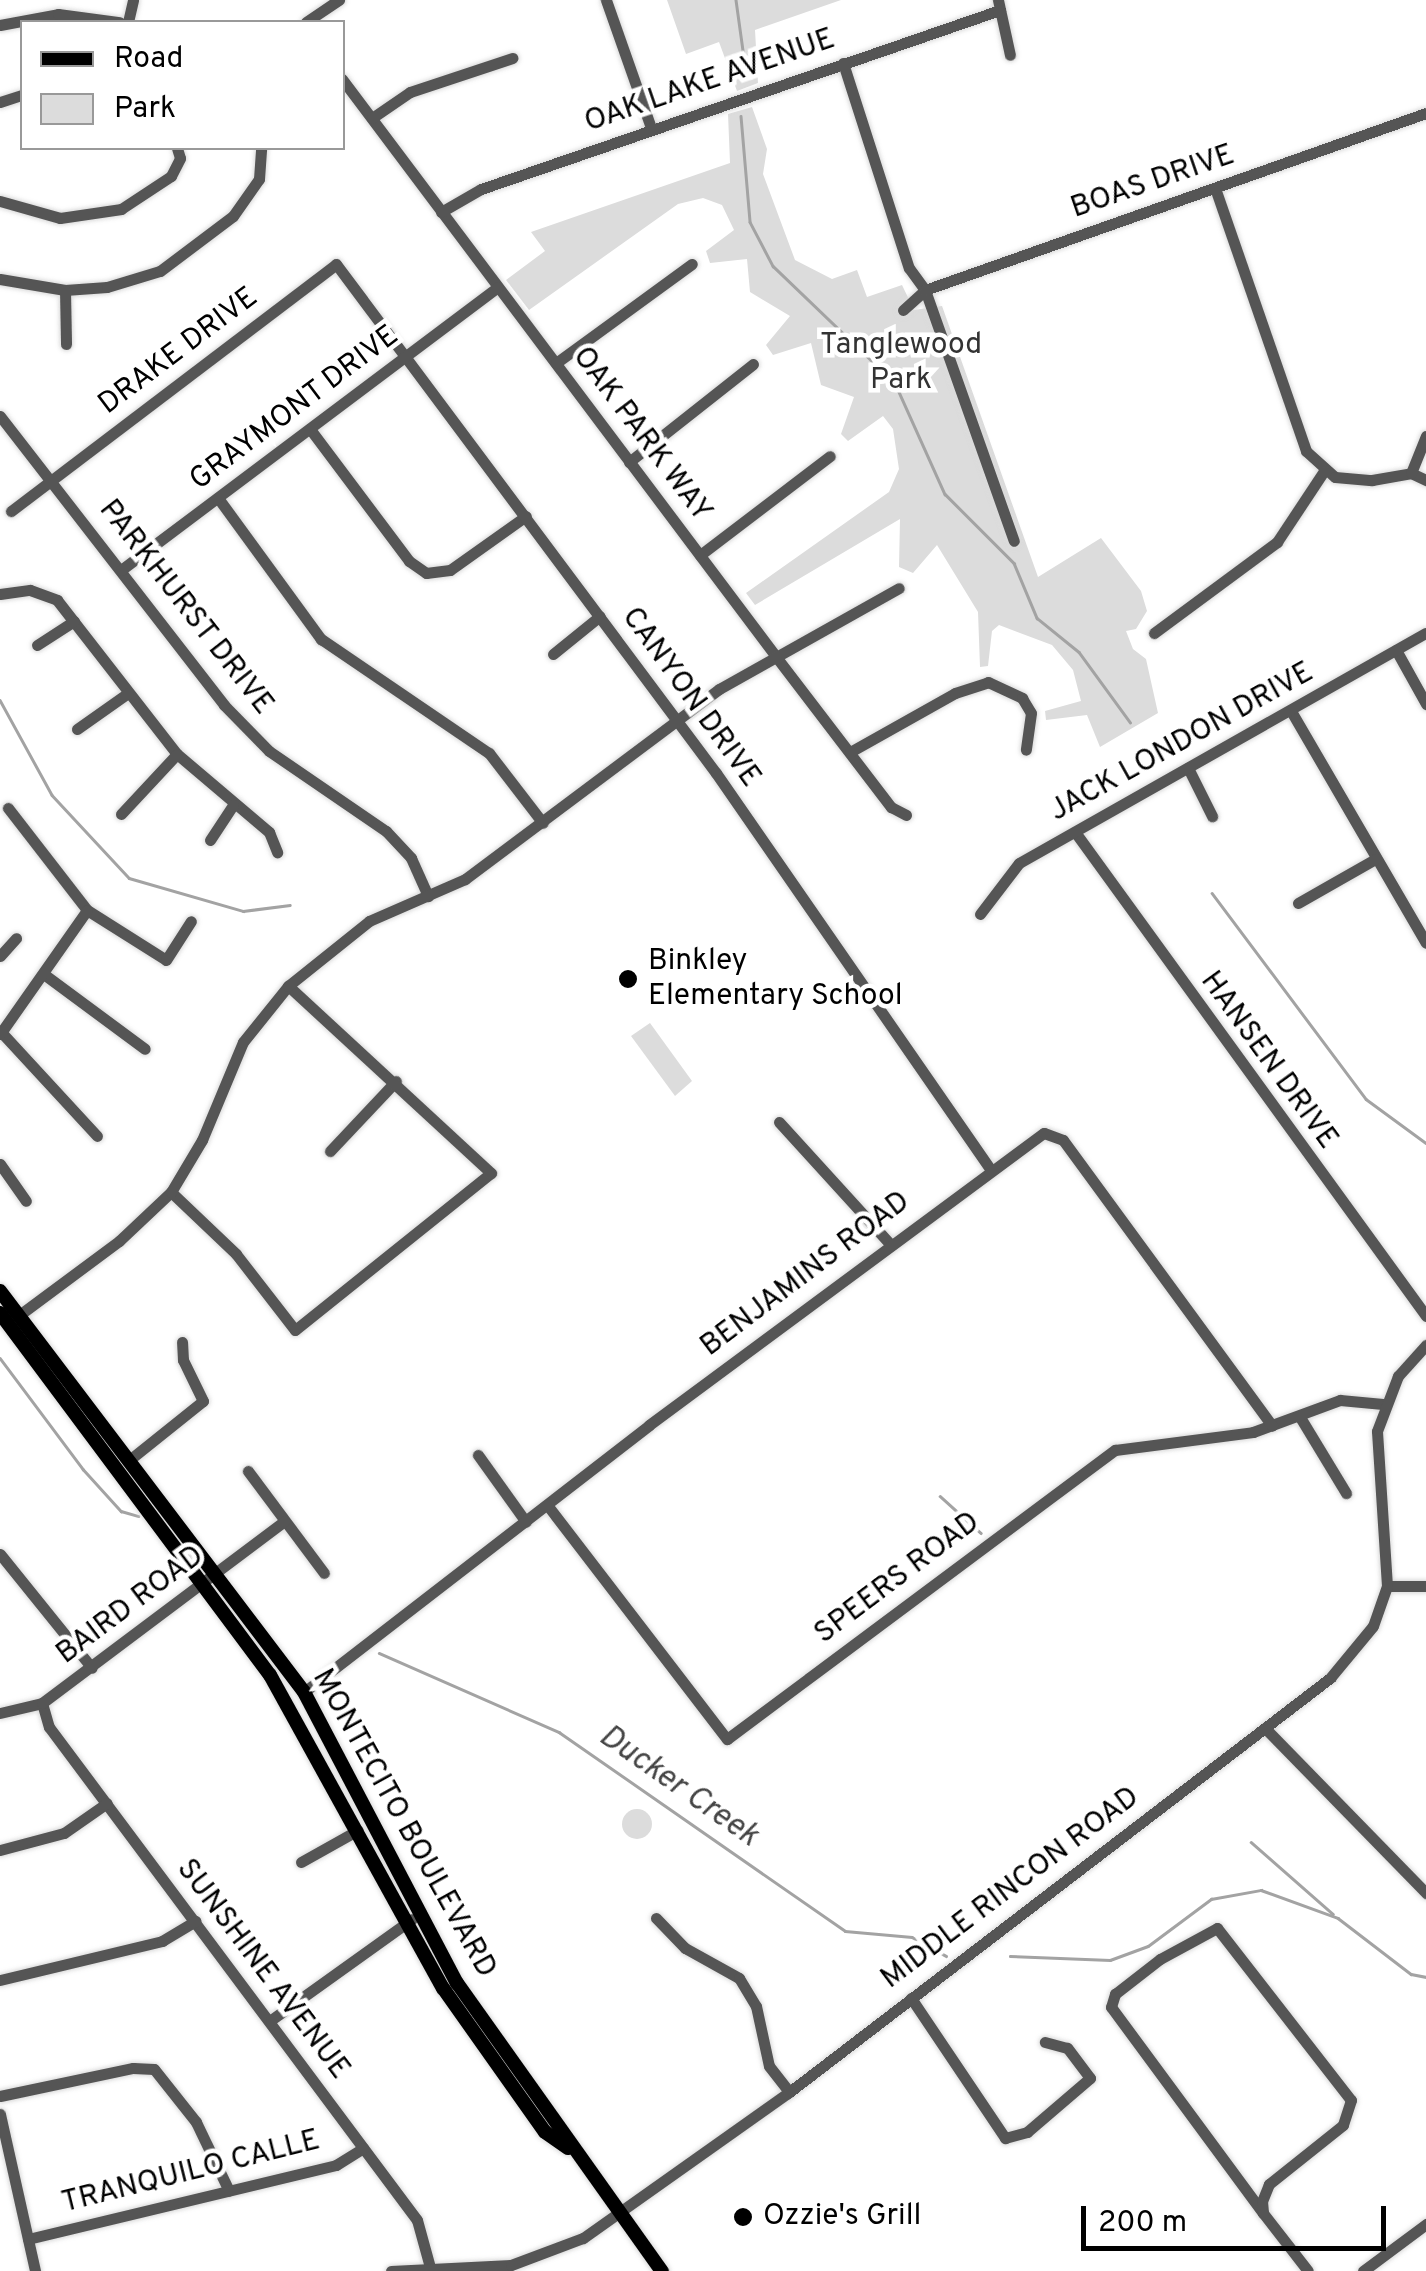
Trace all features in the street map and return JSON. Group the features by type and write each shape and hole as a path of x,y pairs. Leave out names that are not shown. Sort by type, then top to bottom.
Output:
{"main road":[{"name":"MONTECITO BOULEVARD","path":"0,1291 128,1461 208,1579 293,1710 358,1830 414,1918"},
{"name":"MONTECITO BOULEVARD","path":"0,1314 208,1579 304,1692 414,1918 488,2053 545,2132 569,2148 662,2271"}],"street":[{"path":"309,20 339,0"},
{"path":"606,0 651,128"},
{"path":"999,5 1010,55"},
{"name":"OAK LAKE AVENUE","path":"441,212 472,193 843,64 999,5"},
{"path":"23,20 58,14 104,20"},
{"path":"372,118 410,92 512,58"},
{"path":"843,64 910,268 925,290 1014,542"},
{"name":"OAK PARK WAY","path":"345,83 777,658 892,806 906,815"},
{"name":"BOAS DRIVE","path":"903,310 925,290 1426,113"},
{"path":"0,201 60,218 121,209 171,176 180,158 178,150"},
{"path":"0,279 65,290 107,287 160,270 216,235 252,194 264,162 261,150"},
{"path":"1215,188 1288,414 1324,471"},
{"name":"CANYON DRIVE","path":"336,264 677,722 991,1170"},
{"name":"DRAKE DRIVE","path":"11,510 336,264"},
{"path":"556,363 692,264"},
{"name":"GRAYMONT DRIVE","path":"122,570 498,287"},
{"path":"65,290 66,344"},
{"path":"629,462 752,364"},
{"name":"PARKHURST DRIVE","path":"0,416 248,732 386,831 410,858 428,896"},
{"path":"310,429 409,561 426,573 450,570 526,516"},
{"path":"1411,473 1426,436"},
{"path":"700,555 830,456"},
{"path":"1324,471 1388,478 1411,473 1426,480"},
{"path":"1154,632 1276,542 1324,471"},
{"path":"218,498 321,639 488,754 543,823"},
{"path":"18,1316 119,1242 171,1192 202,1140 243,1042 288,986 369,922 466,879 677,722 777,658 899,588"},
{"path":"0,594 44,594 74,621 178,754 269,832 277,852"},
{"path":"553,654 600,616"},
{"path":"37,645 74,621"},
{"name":"JACK LONDON DRIVE","path":"980,914 1019,863 1426,633"},
{"path":"1396,650 1426,704"},
{"path":"850,752 955,692 988,682 1022,698 1031,712 1026,750"},
{"path":"77,730 128,693"},
{"path":"1291,710 1426,942"},
{"path":"121,814 178,754"},
{"path":"1188,768 1212,816"},
{"path":"210,840 233,805"},
{"path":"8,808 87,910 166,960 192,921"},
{"name":"HANSEN DRIVE","path":"1075,832 1426,1316"},
{"path":"1298,903 1376,858"},
{"path":"87,910 1,1033 96,1136"},
{"path":"0,956 16,938"},
{"path":"45,975 145,1049"},
{"path":"171,1192 236,1254 296,1330 492,1172 288,986"},
{"path":"330,1150 396,1081"},
{"path":"779,1122 889,1243"},
{"name":"BENJAMINS ROAD","path":"304,1692 889,1243 1044,1133 1063,1140 1272,1426"},
{"path":"0,1164 26,1201"},
{"path":"128,1461 203,1401 183,1360 182,1342"},
{"name":"MIDDLE RINCON ROAD","path":"391,2271 539,2258 619,2214 789,2092 1351,1657 1373,1626 1387,1586 1390,1552 1376,1454 1384,1404 1426,1344"},
{"name":"SPEERS ROAD","path":"548,1506 727,1740 1115,1450 1272,1426 1340,1400 1384,1404"},
{"path":"1300,1417 1346,1493"},
{"path":"478,1455 526,1522"},
{"path":"248,1472 324,1572"},
{"name":"BAIRD ROAD","path":"0,1713 42,1703 284,1522"},
{"path":"0,1554 92,1668"},
{"path":"1387,1586 1426,1586"},
{"name":"SUNSHINE AVENUE","path":"42,1703 49,1727 417,2220 431,2269"},
{"path":"1264,1728 1426,1892"},
{"path":"0,1850 64,1833 107,1803"},
{"path":"300,1862 358,1830"},
{"path":"271,2020 414,1918"},
{"path":"656,1918 685,1948 740,1978 756,2006 769,2066 789,2092"},
{"path":"0,1980 162,1941 195,1921"},
{"path":"1263,2212 1269,2184 1343,2124 1351,2100 1217,1928 1115,1994 1111,2007 1121,2025 1263,2212 1308,2271"},
{"path":"910,1998 1006,2138 1027,2132 1090,2078 1068,2048 1045,2042"},
{"path":"0,2096 116,2071 154,2069 196,2122 230,2191"},
{"path":"0,2114 36,2271"},
{"name":"TRANQUILO CALLE","path":"28,2239 336,2165 363,2148"},
{"path":"1364,2271 1426,2224"}],"green space":[{"path":"667,0 841,0 755,30 758,83 737,91 719,42 686,54"},
{"name":"Tanglewood Park","path":"752,107 767,149 763,174 795,260 832,279 857,270 867,297 902,285 914,310 942,306 1038,577 1101,538 1141,591 1147,611 1136,629 1126,631 1133,649 1146,659 1158,713 1100,747 1087,715 1046,720 1045,711 1081,701 1073,670 1052,645 999,625 992,631 988,666 980,667 978,612 937,545 913,573 899,567 900,519 755,605 746,593 889,492 899,469 893,429 883,416 848,441 841,434 854,397 821,385 811,343 773,355 766,345 790,316 750,292 747,259 710,263 706,251 734,230 722,205 703,198 678,204 529,310 506,280 545,251 531,232 730,163 728,114"},
{"path":"650,1023 692,1081 675,1096 631,1036"},
{"path":"637,1809 651,1818 652,1824 643,1838 637,1839 623,1830 622,1824 631,1810"}],"waterway":[{"path":"736,0 746,72"},
{"path":"741,116 750,222 773,266 895,383 945,494 1014,563 1037,618 1079,652 1130,722"},
{"path":"0,700 52,795 129,878 243,911 290,905"},
{"path":"1212,893 1366,1099 1426,1143"},
{"name":"Ducker Creek","path":"0,1358 83,1469 121,1511 138,1516"},
{"path":"940,1496 981,1533"},
{"name":"Ducker Creek","path":"379,1653 559,1732 845,1931 912,1937 946,1956"},
{"path":"1251,1842 1333,1914"},
{"name":"Ducker Creek","path":"1010,1956 1110,1960 1148,1946 1211,1899 1261,1890 1338,1918 1411,1974 1426,1977"}],"place":[{"name":"Binkley Elementary School","path":"628,979"},
{"name":"Ozzie's Grill","path":"743,2217"}]}
